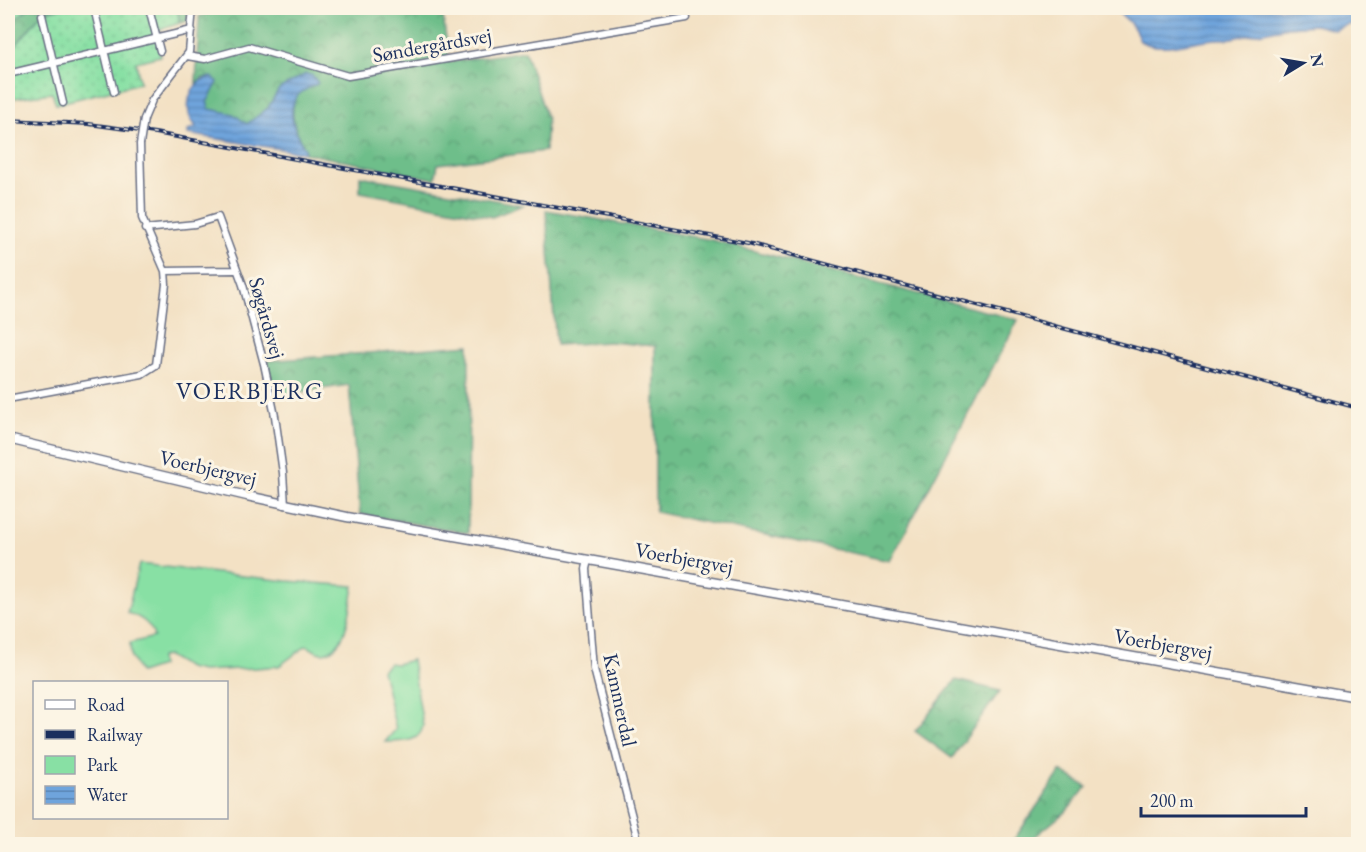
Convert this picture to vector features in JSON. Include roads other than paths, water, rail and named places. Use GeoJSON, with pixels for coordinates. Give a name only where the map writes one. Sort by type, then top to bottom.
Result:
{"type":"FeatureCollection","features":[{"type":"Feature","properties":{"kind":"street"},"geometry":{"type":"LineString","coordinates":[[94,8],[114,92]]}},
{"type":"Feature","properties":{"kind":"street"},"geometry":{"type":"LineString","coordinates":[[149,8],[160,51]]}},
{"type":"Feature","properties":{"kind":"street"},"geometry":{"type":"LineString","coordinates":[[8,399],[142,374],[153,369],[159,345],[165,271],[142,218],[140,144],[144,119],[152,100],[187,56],[193,8]]}},
{"type":"Feature","properties":{"kind":"street"},"geometry":{"type":"LineString","coordinates":[[42,15],[63,103]]}},
{"type":"Feature","properties":{"kind":"street","name":"Søndergårdsvej"},"geometry":{"type":"LineString","coordinates":[[187,56],[205,59],[249,47],[348,76],[687,18]]}},
{"type":"Feature","properties":{"kind":"street"},"geometry":{"type":"LineString","coordinates":[[8,74],[192,30]]}},
{"type":"Feature","properties":{"kind":"street","name":"Søgårdsvej"},"geometry":{"type":"LineString","coordinates":[[145,229],[169,224],[195,224],[218,217],[235,270],[243,285],[275,416],[285,504]]}},
{"type":"Feature","properties":{"kind":"street"},"geometry":{"type":"LineString","coordinates":[[165,271],[235,270]]}},
{"type":"Feature","properties":{"kind":"street","name":"Voerbjergvej"},"geometry":{"type":"LineString","coordinates":[[8,439],[285,504],[1359,697]]}},
{"type":"Feature","properties":{"kind":"street","name":"Kammerdal"},"geometry":{"type":"LineString","coordinates":[[588,560],[586,569],[594,669],[639,844]]}},
{"type":"Feature","properties":{"kind":"water"},"geometry":{"type":"Polygon","coordinates":[[[1107,8],[1358,8],[1358,26],[1349,24],[1334,30],[1315,25],[1288,27],[1227,39],[1160,46],[1140,41],[1128,20],[1107,8]]]}},
{"type":"Feature","properties":{"kind":"water"},"geometry":{"type":"Polygon","coordinates":[[[306,74],[313,76],[318,83],[298,95],[292,108],[295,130],[305,149],[304,153],[188,134],[188,130],[196,127],[189,114],[190,95],[200,81],[212,77],[218,82],[207,102],[209,109],[233,114],[247,124],[268,108],[279,89],[306,74]]]}},
{"type":"Feature","properties":{"kind":"railway"},"geometry":{"type":"LineString","coordinates":[[8,120],[89,124],[155,133],[748,243],[1358,408]]}},
{"type":"Feature","properties":{"kind":"district","name":"VOERBJERG"},"geometry":{"type":"Point","coordinates":[250,391]}}]}
